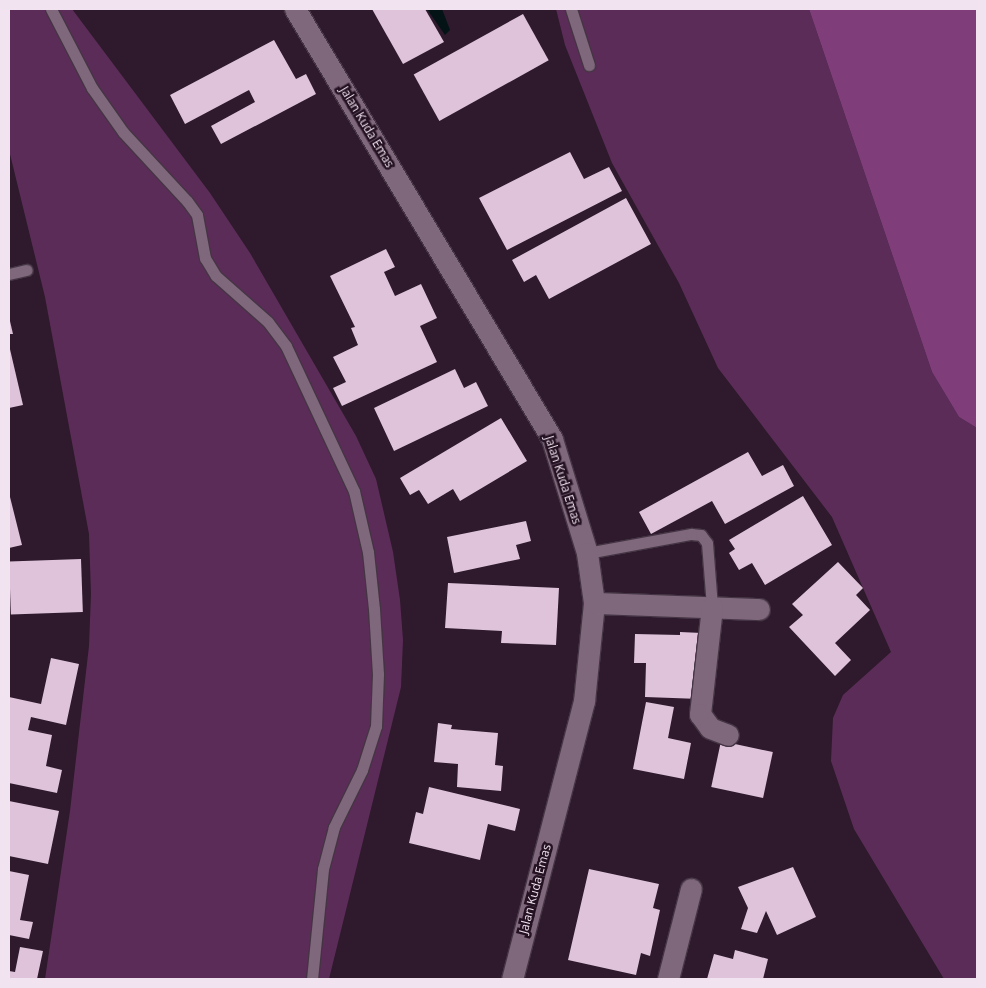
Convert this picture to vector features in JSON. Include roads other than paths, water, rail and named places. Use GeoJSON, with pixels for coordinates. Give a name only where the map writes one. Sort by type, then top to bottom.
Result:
{"type":"FeatureCollection","features":[{"type":"Feature","properties":{"kind":"street","name":"Jalan Kuda Emas"},"geometry":{"type":"LineString","coordinates":[[298,10],[552,439],[587,553],[594,602],[584,702],[512,979]]}},
{"type":"Feature","properties":{"kind":"street"},"geometry":{"type":"LineString","coordinates":[[594,602],[759,609]]}},
{"type":"Feature","properties":{"kind":"street"},"geometry":{"type":"LineString","coordinates":[[712,607],[700,714],[710,728],[728,735]]}},
{"type":"Feature","properties":{"kind":"street"},"geometry":{"type":"LineString","coordinates":[[668,979],[690,888]]}},
{"type":"Feature","properties":{"kind":"lane"},"geometry":{"type":"LineString","coordinates":[[51,9],[92,88],[123,132],[187,201],[197,215],[205,258],[216,276],[268,322],[286,346],[354,491],[370,571],[378,674],[376,726],[362,770],[334,827],[322,869],[312,979]]}},
{"type":"Feature","properties":{"kind":"lane"},"geometry":{"type":"LineString","coordinates":[[571,9],[588,64]]}},
{"type":"Feature","properties":{"kind":"lane"},"geometry":{"type":"LineString","coordinates":[[9,274],[27,270]]}},
{"type":"Feature","properties":{"kind":"lane"},"geometry":{"type":"LineString","coordinates":[[587,553],[691,534],[701,535],[707,543],[712,607]]}}]}
